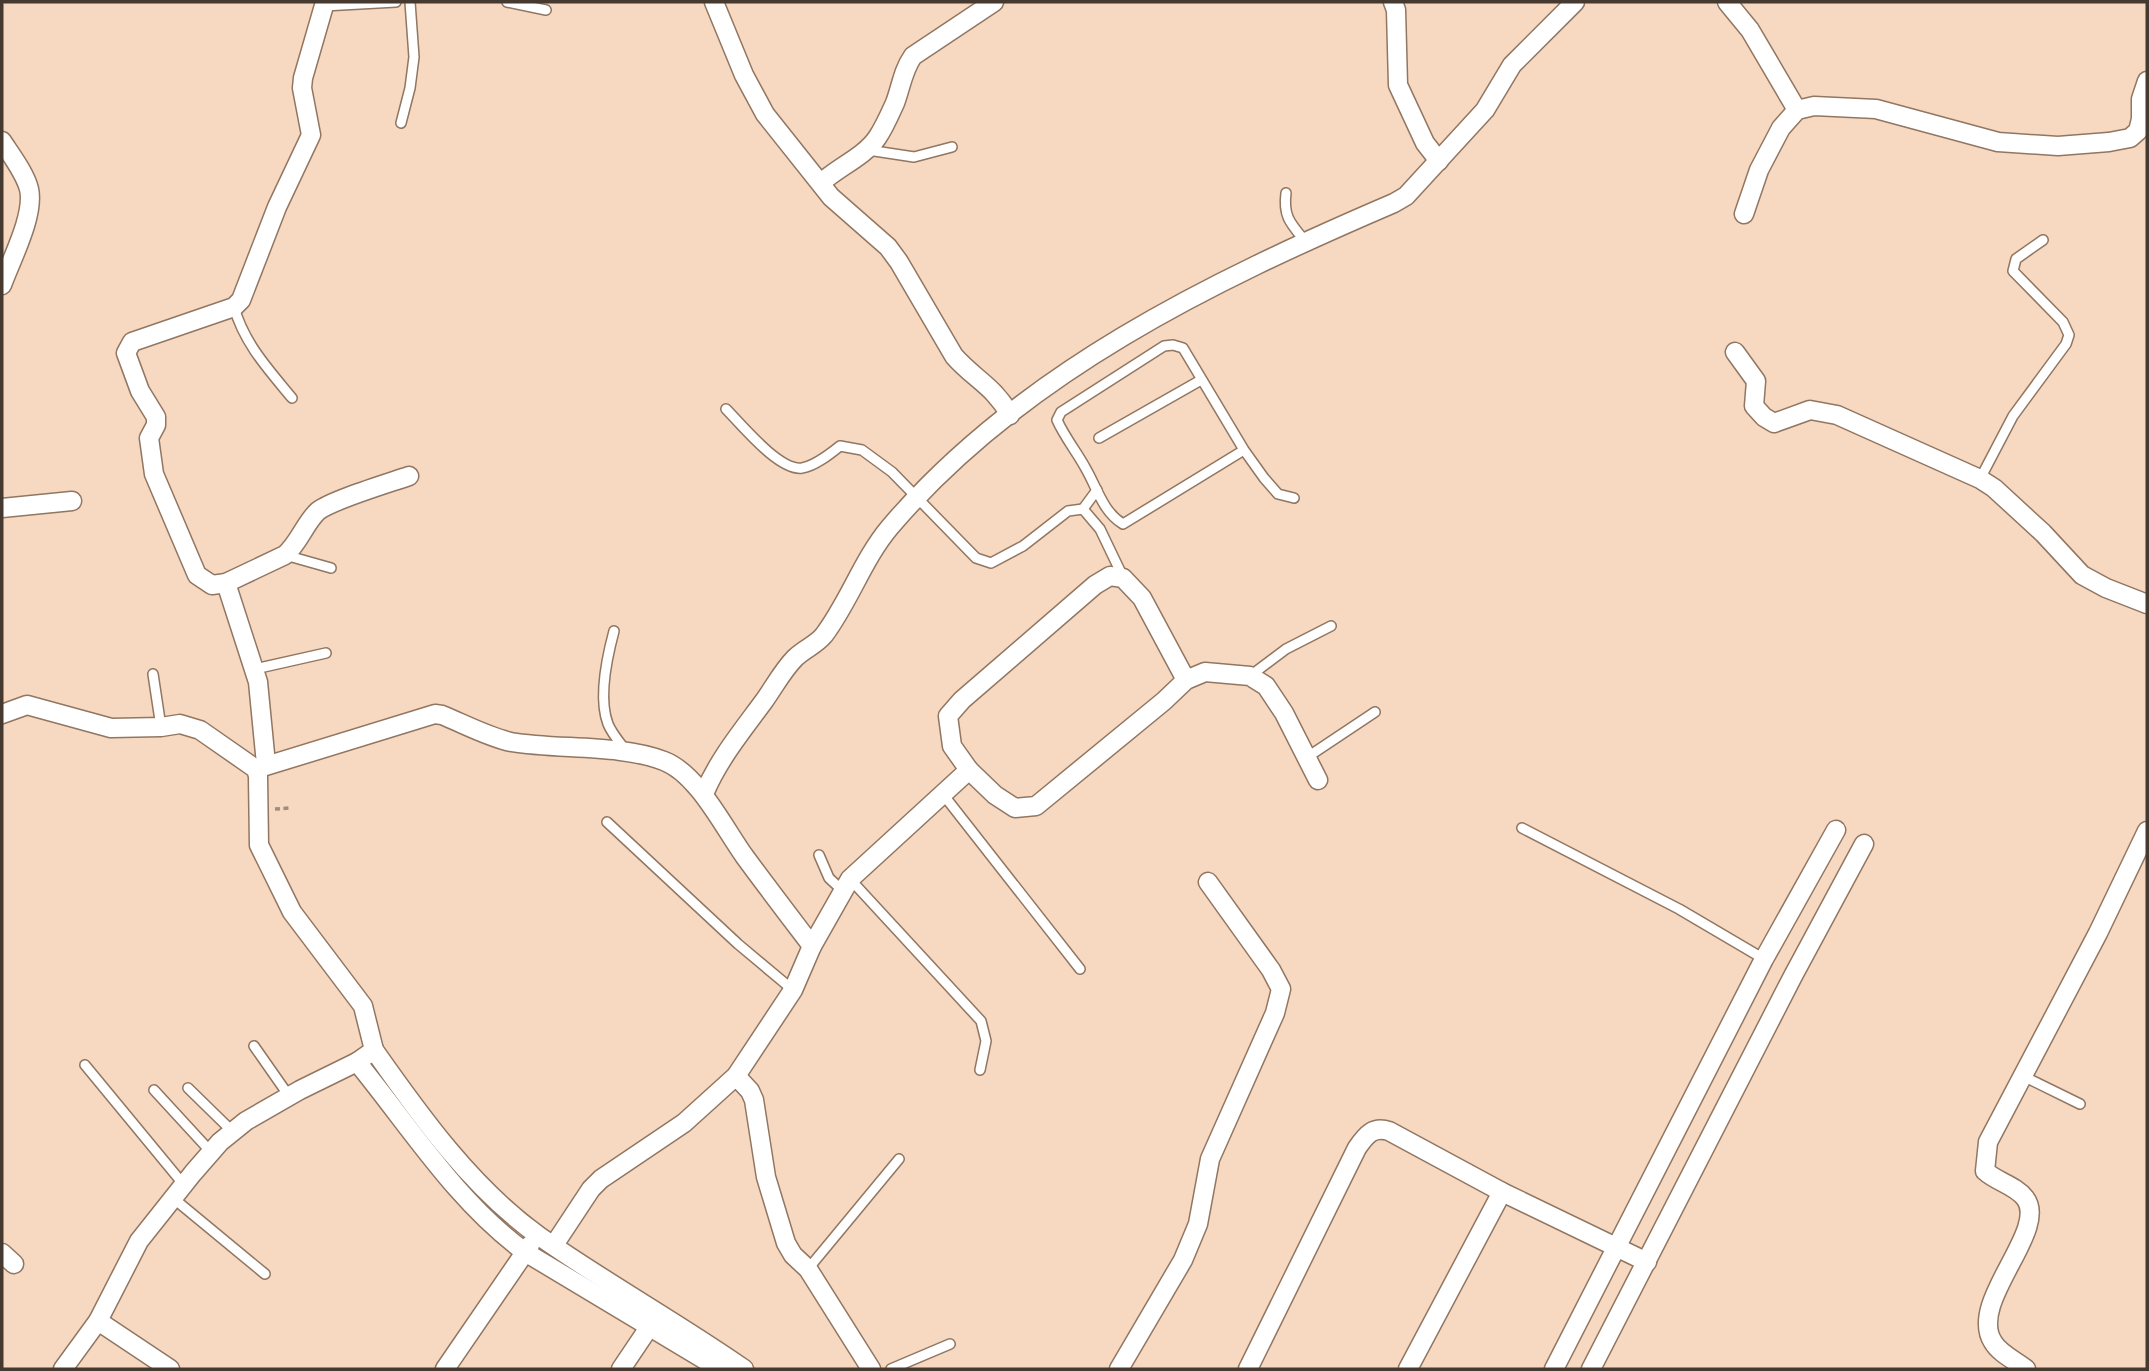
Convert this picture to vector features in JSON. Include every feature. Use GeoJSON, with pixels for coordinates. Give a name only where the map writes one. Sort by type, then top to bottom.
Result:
{"type":"FeatureCollection","features":[{"type":"Feature","properties":{"kind":"street"},"geometry":{"type":"LineString","coordinates":[[821,183],[835,170],[867,150],[877,138],[913,56],[994,2]]}},
{"type":"Feature","properties":{"kind":"street"},"geometry":{"type":"LineString","coordinates":[[1393,2],[1396,10],[1398,85],[1425,143],[1438,161]]}},
{"type":"Feature","properties":{"kind":"street"},"geometry":{"type":"LineString","coordinates":[[704,794],[713,772],[794,659],[824,634],[885,534],[918,497],[967,450],[1079,363],[1161,315],[1305,241],[1406,196],[1485,110],[1512,65],[1575,2]]}},
{"type":"Feature","properties":{"kind":"street"},"geometry":{"type":"LineString","coordinates":[[1729,2],[1750,30],[1797,110]]}},
{"type":"Feature","properties":{"kind":"street"},"geometry":{"type":"LineString","coordinates":[[718,3],[744,75],[765,114],[831,197],[888,247],[954,356],[997,393],[1010,415]]}},
{"type":"Feature","properties":{"kind":"street"},"geometry":{"type":"LineString","coordinates":[[324,4],[302,88],[311,135],[277,207],[241,300],[234,307],[132,342],[126,352],[140,391],[156,417],[156,425],[149,438],[154,474],[197,575],[212,585],[226,583],[285,555],[318,512],[409,476]]}},
{"type":"Feature","properties":{"kind":"street"},"geometry":{"type":"LineString","coordinates":[[1744,214],[1759,170],[1781,128],[1797,110],[1814,106],[1876,109],[1998,142],[2058,146],[2109,142],[2130,138],[2138,131],[2141,99],[2147,81]]}},
{"type":"Feature","properties":{"kind":"street"},"geometry":{"type":"LineString","coordinates":[[2,141],[29,187],[30,198],[29,212],[2,285]]}},
{"type":"Feature","properties":{"kind":"street"},"geometry":{"type":"LineString","coordinates":[[1735,352],[1756,381],[1754,406],[1774,423],[1810,410],[1837,415],[1980,479],[1994,488],[2043,533],[2082,575],[2147,604]]}},
{"type":"Feature","properties":{"kind":"street"},"geometry":{"type":"LineString","coordinates":[[2,508],[72,501]]}},
{"type":"Feature","properties":{"kind":"street"},"geometry":{"type":"LineString","coordinates":[[1186,680],[1142,598],[1123,578],[1110,576],[1095,585],[962,701],[948,716],[951,746],[969,770],[995,794],[1015,808],[1036,806],[1186,680],[1205,672],[1250,676],[1266,686],[1284,713],[1318,780]]}},
{"type":"Feature","properties":{"kind":"street"},"geometry":{"type":"LineString","coordinates":[[226,583],[258,682],[261,766],[258,776],[259,845],[292,912],[363,1006],[374,1050],[438,1137],[490,1193],[538,1235],[720,1369]]}},
{"type":"Feature","properties":{"kind":"street"},"geometry":{"type":"LineString","coordinates":[[2,714],[27,705],[111,728],[180,724],[200,730],[261,766],[435,714],[510,741],[628,753],[664,761],[681,771],[704,794],[709,806],[745,858],[812,946]]}},
{"type":"Feature","properties":{"kind":"street"},"geometry":{"type":"LineString","coordinates":[[554,1245],[591,1189],[601,1179],[684,1123],[736,1076],[793,990],[812,946],[846,885],[969,770]]}},
{"type":"Feature","properties":{"kind":"street"},"geometry":{"type":"LineString","coordinates":[[1554,1369],[1764,959],[1836,830]]}},
{"type":"Feature","properties":{"kind":"street"},"geometry":{"type":"LineString","coordinates":[[2026,1369],[1993,1344],[1986,1326],[1991,1304],[2023,1237],[2030,1213],[2026,1198],[2009,1185],[1994,1180],[1985,1171],[1988,1142],[2098,933],[2147,831]]}},
{"type":"Feature","properties":{"kind":"street"},"geometry":{"type":"LineString","coordinates":[[1591,1369],[1864,844]]}},
{"type":"Feature","properties":{"kind":"street"},"geometry":{"type":"LineString","coordinates":[[1119,1369],[1183,1260],[1198,1224],[1210,1159],[1275,1013],[1281,989],[1208,882]]}},
{"type":"Feature","properties":{"kind":"street"},"geometry":{"type":"LineString","coordinates":[[1764,959],[1793,976]]}},
{"type":"Feature","properties":{"kind":"street"},"geometry":{"type":"LineString","coordinates":[[63,1369],[98,1321],[139,1241],[211,1152],[246,1121],[357,1062],[374,1050]]}},
{"type":"Feature","properties":{"kind":"street"},"geometry":{"type":"LineString","coordinates":[[357,1062],[424,1149],[492,1225],[524,1252],[744,1369]]}},
{"type":"Feature","properties":{"kind":"street"},"geometry":{"type":"LineString","coordinates":[[736,1076],[750,1091],[754,1100],[766,1177],[786,1243],[793,1255],[808,1269],[871,1369]]}},
{"type":"Feature","properties":{"kind":"street"},"geometry":{"type":"LineString","coordinates":[[1248,1369],[1357,1148],[1373,1130],[1389,1131],[1502,1192],[1647,1262]]}},
{"type":"Feature","properties":{"kind":"street"},"geometry":{"type":"LineString","coordinates":[[424,1149],[438,1137]]}},
{"type":"Feature","properties":{"kind":"street"},"geometry":{"type":"LineString","coordinates":[[1408,1369],[1502,1192]]}},
{"type":"Feature","properties":{"kind":"street"},"geometry":{"type":"LineString","coordinates":[[445,1369],[538,1235]]}},
{"type":"Feature","properties":{"kind":"street"},"geometry":{"type":"LineString","coordinates":[[621,1369],[654,1320]]}},
{"type":"Feature","properties":{"kind":"street"},"geometry":{"type":"LineString","coordinates":[[98,1321],[170,1369]]}},
{"type":"Feature","properties":{"kind":"lane"},"geometry":{"type":"LineString","coordinates":[[324,4],[396,2]]}},
{"type":"Feature","properties":{"kind":"lane"},"geometry":{"type":"LineString","coordinates":[[401,123],[414,57],[410,2]]}},
{"type":"Feature","properties":{"kind":"lane"},"geometry":{"type":"LineString","coordinates":[[507,2],[546,10]]}},
{"type":"Feature","properties":{"kind":"lane"},"geometry":{"type":"LineString","coordinates":[[867,150],[914,157],[952,147]]}},
{"type":"Feature","properties":{"kind":"lane"},"geometry":{"type":"LineString","coordinates":[[1286,193],[1284,210],[1292,226],[1305,241]]}},
{"type":"Feature","properties":{"kind":"lane"},"geometry":{"type":"LineString","coordinates":[[1980,479],[2013,416],[2066,344],[2069,335],[2063,323],[2013,271],[2016,259],[2043,240]]}},
{"type":"Feature","properties":{"kind":"lane"},"geometry":{"type":"LineString","coordinates":[[234,307],[240,328],[261,362],[292,398]]}},
{"type":"Feature","properties":{"kind":"lane"},"geometry":{"type":"LineString","coordinates":[[1244,450],[1123,524],[1114,518],[1057,421],[1061,412],[1164,346],[1183,348],[1244,450],[1278,494],[1294,498]]}},
{"type":"Feature","properties":{"kind":"lane"},"geometry":{"type":"LineString","coordinates":[[1099,438],[1201,380]]}},
{"type":"Feature","properties":{"kind":"lane"},"geometry":{"type":"LineString","coordinates":[[726,409],[786,465],[803,468],[824,458],[840,446],[862,450],[892,472],[976,558],[991,563],[1023,546],[1068,511],[1083,509],[1097,490]]}},
{"type":"Feature","properties":{"kind":"lane"},"geometry":{"type":"LineString","coordinates":[[1083,509],[1100,529],[1123,578]]}},
{"type":"Feature","properties":{"kind":"lane"},"geometry":{"type":"LineString","coordinates":[[285,555],[331,568]]}},
{"type":"Feature","properties":{"kind":"lane"},"geometry":{"type":"LineString","coordinates":[[1250,676],[1286,649],[1331,626]]}},
{"type":"Feature","properties":{"kind":"lane"},"geometry":{"type":"LineString","coordinates":[[614,631],[606,661],[604,689],[608,724],[628,753]]}},
{"type":"Feature","properties":{"kind":"lane"},"geometry":{"type":"LineString","coordinates":[[255,669],[326,653]]}},
{"type":"Feature","properties":{"kind":"lane"},"geometry":{"type":"LineString","coordinates":[[153,674],[161,727]]}},
{"type":"Feature","properties":{"kind":"lane"},"geometry":{"type":"LineString","coordinates":[[1306,758],[1375,712]]}},
{"type":"Feature","properties":{"kind":"lane"},"geometry":{"type":"LineString","coordinates":[[942,793],[1080,969]]}},
{"type":"Feature","properties":{"kind":"lane"},"geometry":{"type":"LineString","coordinates":[[607,822],[738,944],[793,990]]}},
{"type":"Feature","properties":{"kind":"lane"},"geometry":{"type":"LineString","coordinates":[[1522,828],[1679,909],[1764,959]]}},
{"type":"Feature","properties":{"kind":"lane"},"geometry":{"type":"LineString","coordinates":[[819,855],[829,878],[846,885],[981,1021],[986,1041],[980,1070]]}},
{"type":"Feature","properties":{"kind":"lane"},"geometry":{"type":"LineString","coordinates":[[254,1046],[289,1096]]}},
{"type":"Feature","properties":{"kind":"lane"},"geometry":{"type":"LineString","coordinates":[[85,1065],[178,1191],[265,1274]]}},
{"type":"Feature","properties":{"kind":"lane"},"geometry":{"type":"LineString","coordinates":[[2023,1076],[2080,1104]]}},
{"type":"Feature","properties":{"kind":"lane"},"geometry":{"type":"LineString","coordinates":[[188,1088],[233,1132]]}},
{"type":"Feature","properties":{"kind":"lane"},"geometry":{"type":"LineString","coordinates":[[154,1090],[211,1152]]}},
{"type":"Feature","properties":{"kind":"lane"},"geometry":{"type":"LineString","coordinates":[[808,1269],[899,1159]]}},
{"type":"Feature","properties":{"kind":"lane"},"geometry":{"type":"LineString","coordinates":[[891,1369],[950,1344]]}}]}
